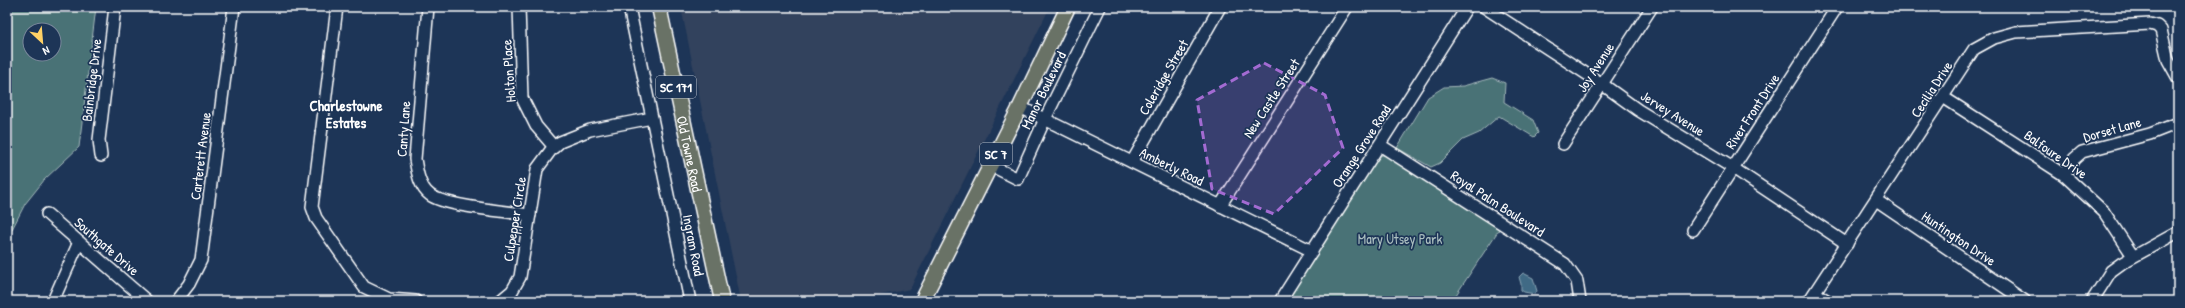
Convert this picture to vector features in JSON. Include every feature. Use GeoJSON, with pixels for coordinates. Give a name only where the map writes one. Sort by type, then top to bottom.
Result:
{"type":"FeatureCollection","features":[{"type":"Feature","properties":{"kind":"main road","name":"Old Towne Road"},"geometry":{"type":"LineString","coordinates":[[659,7],[722,301]]}},
{"type":"Feature","properties":{"kind":"main road","name":"SC 7"},"geometry":{"type":"LineString","coordinates":[[922,301],[1020,107],[1068,7]]}},
{"type":"Feature","properties":{"kind":"street","name":"Bainbridge Drive"},"geometry":{"type":"LineString","coordinates":[[101,156],[99,140],[115,7]]}},
{"type":"Feature","properties":{"kind":"street","name":"Carterett Avenue"},"geometry":{"type":"LineString","coordinates":[[176,301],[189,284],[201,260],[234,7]]}},
{"type":"Feature","properties":{"kind":"street"},"geometry":{"type":"LineString","coordinates":[[337,7],[312,207],[316,218],[364,287],[389,299],[416,301]]}},
{"type":"Feature","properties":{"kind":"street","name":"Canty Lane"},"geometry":{"type":"LineString","coordinates":[[428,7],[415,159],[422,186],[430,196],[446,202],[530,215]]}},
{"type":"Feature","properties":{"kind":"street","name":"Holton Place"},"geometry":{"type":"LineString","coordinates":[[519,7],[522,98],[536,126],[554,147]]}},
{"type":"Feature","properties":{"kind":"street","name":"Ingram Road"},"geometry":{"type":"LineString","coordinates":[[629,7],[690,301]]}},
{"type":"Feature","properties":{"kind":"street","name":"Manor Boulevard"},"geometry":{"type":"LineString","coordinates":[[990,166],[1018,179],[1044,119],[1100,7]]}},
{"type":"Feature","properties":{"kind":"street","name":"Coleridge Street"},"geometry":{"type":"LineString","coordinates":[[1132,162],[1220,7]]}},
{"type":"Feature","properties":{"kind":"street","name":"New Castle Street"},"geometry":{"type":"LineString","coordinates":[[1220,206],[1347,7]]}},
{"type":"Feature","properties":{"kind":"street","name":"Orange Grove Road"},"geometry":{"type":"LineString","coordinates":[[1280,301],[1467,7]]}},
{"type":"Feature","properties":{"kind":"street","name":"Jervey Avenue"},"geometry":{"type":"LineString","coordinates":[[1484,7],[1602,84],[1638,110],[1733,168],[1847,244]]}},
{"type":"Feature","properties":{"kind":"street","name":"Joy Avenue"},"geometry":{"type":"LineString","coordinates":[[1563,144],[1652,7]]}},
{"type":"Feature","properties":{"kind":"street","name":"River Front Drive"},"geometry":{"type":"LineString","coordinates":[[1692,230],[1836,7]]}},
{"type":"Feature","properties":{"kind":"street","name":"Cecilia Drive"},"geometry":{"type":"LineString","coordinates":[[1812,297],[1974,50],[1994,38],[2016,32],[2150,24],[2157,26],[2161,30],[2168,60],[2178,78]]}},
{"type":"Feature","properties":{"kind":"street","name":"Balfoure Drive"},"geometry":{"type":"LineString","coordinates":[[1943,97],[2064,175],[2104,212],[2133,256]]}},
{"type":"Feature","properties":{"kind":"street","name":"Amberly Road"},"geometry":{"type":"LineString","coordinates":[[1020,107],[1312,251]]}},
{"type":"Feature","properties":{"kind":"street","name":"Culpepper Circle"},"geometry":{"type":"LineString","coordinates":[[500,301],[512,291],[520,277],[537,170],[554,147],[572,136],[590,130],[652,118]]}},
{"type":"Feature","properties":{"kind":"street","name":"Dorset Lane"},"geometry":{"type":"LineString","coordinates":[[2064,175],[2074,159],[2082,152],[2150,134],[2178,123]]}},
{"type":"Feature","properties":{"kind":"street","name":"Royal Palm Boulevard"},"geometry":{"type":"LineString","coordinates":[[1380,145],[1565,264],[1577,281],[1580,301]]}},
{"type":"Feature","properties":{"kind":"street","name":"Huntington Drive"},"geometry":{"type":"LineString","coordinates":[[1876,200],[2025,301]]}},
{"type":"Feature","properties":{"kind":"street","name":"Southgate Drive"},"geometry":{"type":"LineString","coordinates":[[47,214],[147,301]]}},
{"type":"Feature","properties":{"kind":"street"},"geometry":{"type":"LineString","coordinates":[[2092,301],[2111,272],[2133,256],[2178,232]]}},
{"type":"Feature","properties":{"kind":"street"},"geometry":{"type":"LineString","coordinates":[[54,301],[79,242]]}},
{"type":"Feature","properties":{"kind":"street"},"geometry":{"type":"LineString","coordinates":[[1812,297],[1828,301]]}},
{"type":"Feature","properties":{"kind":"highlighted area"},"geometry":{"type":"Polygon","coordinates":[[[1264,63],[1325,95],[1343,148],[1274,214],[1212,189],[1197,100],[1264,63]]]}},
{"type":"Feature","properties":{"kind":"shaded area"},"geometry":{"type":"Polygon","coordinates":[[[681,7],[1050,7],[910,289],[852,301],[741,301],[681,7]]]}},
{"type":"Feature","properties":{"kind":"shaded area"},"geometry":{"type":"Polygon","coordinates":[[[1523,273],[1533,278],[1537,291],[1535,294],[1521,290],[1519,277],[1523,273]]]}},
{"type":"Feature","properties":{"kind":"green space"},"geometry":{"type":"Polygon","coordinates":[[[7,7],[96,7],[79,147],[45,179],[25,204],[7,239],[7,7]]]}},
{"type":"Feature","properties":{"kind":"green space"},"geometry":{"type":"Polygon","coordinates":[[[1492,78],[1505,83],[1504,102],[1533,120],[1538,133],[1534,137],[1499,116],[1479,133],[1463,140],[1440,163],[1431,167],[1397,148],[1428,97],[1444,87],[1463,86],[1492,78]]]}},
{"type":"Feature","properties":{"kind":"green space","name":"Mary Utsey Park"},"geometry":{"type":"Polygon","coordinates":[[[1382,155],[1387,155],[1500,228],[1452,301],[1285,301],[1378,158],[1382,155]]]}},
{"type":"Feature","properties":{"kind":"district","name":"Charlestowne Estates"},"geometry":{"type":"Point","coordinates":[346,114]}}]}
